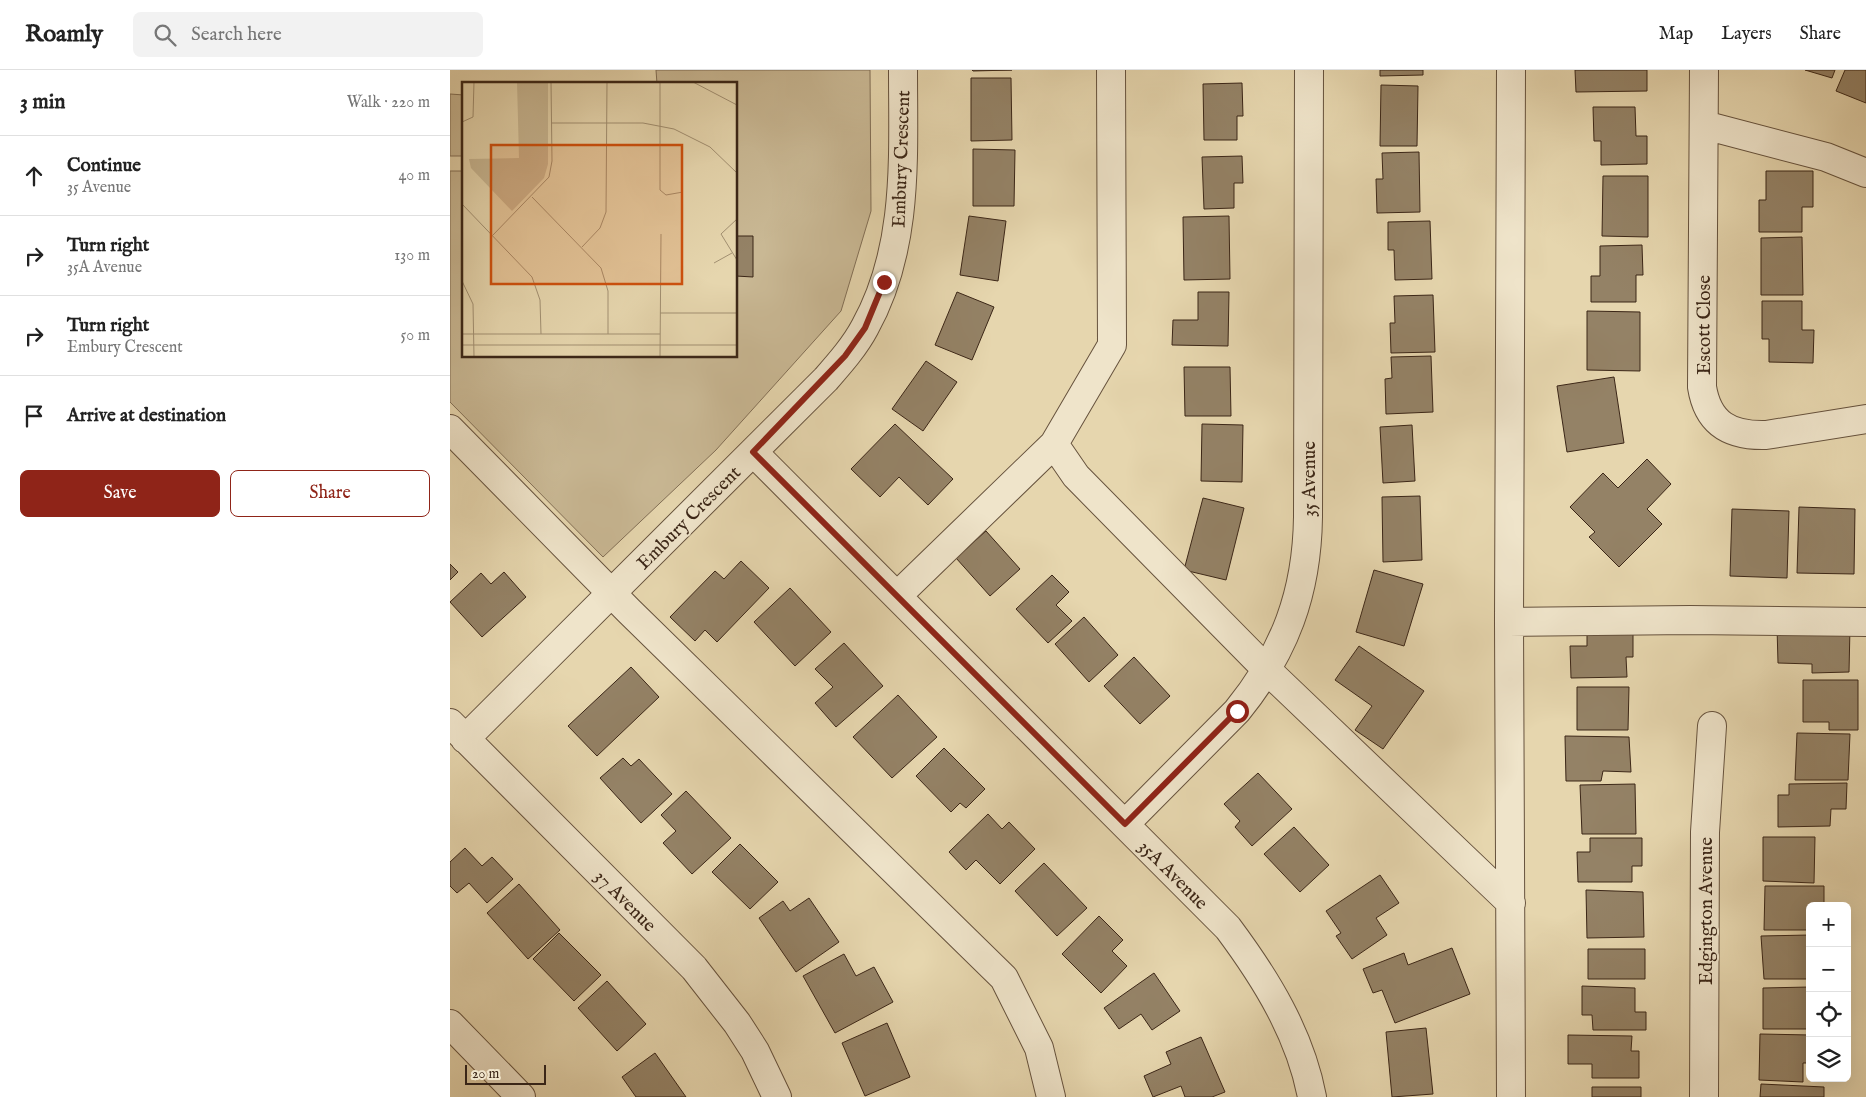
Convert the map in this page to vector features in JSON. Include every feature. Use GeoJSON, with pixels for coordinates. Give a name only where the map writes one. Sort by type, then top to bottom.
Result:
{"type":"FeatureCollection","features":[{"type":"Feature","properties":{"kind":"street","name":"Embury Crescent"},"geometry":{"type":"LineString","coordinates":[[458,731],[612,594],[845,356],[865,328],[876,304],[892,258],[901,216],[903,70]]}},
{"type":"Feature","properties":{"kind":"street"},"geometry":{"type":"LineString","coordinates":[[897,596],[1054,444],[1112,345],[1111,70]]}},
{"type":"Feature","properties":{"kind":"street","name":"35 Avenue"},"geometry":{"type":"LineString","coordinates":[[1125,824],[1237,711],[1267,670],[1279,649],[1300,592],[1308,539],[1309,70]]}},
{"type":"Feature","properties":{"kind":"street"},"geometry":{"type":"LineString","coordinates":[[1511,70],[1509,622],[1511,1097]]}},
{"type":"Feature","properties":{"kind":"street","name":"Escott Close"},"geometry":{"type":"LineString","coordinates":[[1704,70],[1702,386],[1708,409],[1722,426],[1734,432],[1750,436],[1866,419]]}},
{"type":"Feature","properties":{"kind":"street"},"geometry":{"type":"LineString","coordinates":[[1704,125],[1826,157],[1866,173]]}},
{"type":"Feature","properties":{"kind":"street"},"geometry":{"type":"LineString","coordinates":[[450,430],[612,594],[1004,978],[1039,1048],[1051,1097]]}},
{"type":"Feature","properties":{"kind":"street"},"geometry":{"type":"LineString","coordinates":[[1054,444],[1076,476],[1267,670],[1511,903]]}},
{"type":"Feature","properties":{"kind":"street","name":"35A Avenue"},"geometry":{"type":"LineString","coordinates":[[753,452],[1228,928],[1250,958],[1275,999],[1304,1062],[1312,1097]]}},
{"type":"Feature","properties":{"kind":"street"},"geometry":{"type":"LineString","coordinates":[[1509,622],[1690,620],[1866,622]]}},
{"type":"Feature","properties":{"kind":"street","name":"Edgington Avenue"},"geometry":{"type":"LineString","coordinates":[[1704,1097],[1705,841],[1712,726]]}},
{"type":"Feature","properties":{"kind":"street","name":"37 Avenue"},"geometry":{"type":"LineString","coordinates":[[458,731],[694,968],[737,1022],[755,1051],[777,1097]]}},
{"type":"Feature","properties":{"kind":"street"},"geometry":{"type":"LineString","coordinates":[[450,1024],[521,1097]]}},
{"type":"Feature","properties":{"kind":"shaded area"},"geometry":{"type":"Polygon","coordinates":[[[656,70],[870,70],[871,211],[841,311],[716,450],[603,557],[450,402],[450,171],[462,171],[462,358],[738,358],[738,82],[657,82],[656,70]]]}},
{"type":"Feature","properties":{"kind":"shaded area"},"geometry":{"type":"Polygon","coordinates":[[[450,94],[462,95],[462,156],[450,156],[450,94]]]}},
{"type":"Feature","properties":{"kind":"building"},"geometry":{"type":"Polygon","coordinates":[[[972,70],[1012,70],[973,71],[972,70]]]}},
{"type":"Feature","properties":{"kind":"building"},"geometry":{"type":"Polygon","coordinates":[[[1380,70],[1423,70],[1423,75],[1380,76],[1380,70]]]}},
{"type":"Feature","properties":{"kind":"building"},"geometry":{"type":"Polygon","coordinates":[[[1575,70],[1647,70],[1647,91],[1576,92],[1575,70]]]}},
{"type":"Feature","properties":{"kind":"building"},"geometry":{"type":"Polygon","coordinates":[[[1805,70],[1835,70],[1832,78],[1805,70]]]}},
{"type":"Feature","properties":{"kind":"building"},"geometry":{"type":"Polygon","coordinates":[[[1845,70],[1866,70],[1866,103],[1836,91],[1845,70]]]}},
{"type":"Feature","properties":{"kind":"building"},"geometry":{"type":"Polygon","coordinates":[[[971,78],[1011,78],[1012,140],[971,141],[971,78]]]}},
{"type":"Feature","properties":{"kind":"building"},"geometry":{"type":"Polygon","coordinates":[[[1242,83],[1243,116],[1237,116],[1237,140],[1204,140],[1203,84],[1242,83]]]}},
{"type":"Feature","properties":{"kind":"building"},"geometry":{"type":"Polygon","coordinates":[[[1381,85],[1418,86],[1417,146],[1380,146],[1381,85]]]}},
{"type":"Feature","properties":{"kind":"building"},"geometry":{"type":"Polygon","coordinates":[[[1593,107],[1635,107],[1636,136],[1647,136],[1647,164],[1601,165],[1601,141],[1594,141],[1593,107]]]}},
{"type":"Feature","properties":{"kind":"building"},"geometry":{"type":"Polygon","coordinates":[[[973,149],[1015,150],[1014,206],[973,206],[973,149]]]}},
{"type":"Feature","properties":{"kind":"building"},"geometry":{"type":"Polygon","coordinates":[[[1419,152],[1420,212],[1377,213],[1376,179],[1383,179],[1382,153],[1419,152]]]}},
{"type":"Feature","properties":{"kind":"building"},"geometry":{"type":"Polygon","coordinates":[[[1242,156],[1243,183],[1234,183],[1234,208],[1204,209],[1202,157],[1242,156]]]}},
{"type":"Feature","properties":{"kind":"building"},"geometry":{"type":"Polygon","coordinates":[[[1766,171],[1813,171],[1813,207],[1802,207],[1802,232],[1759,232],[1759,200],[1766,200],[1766,171]]]}},
{"type":"Feature","properties":{"kind":"building"},"geometry":{"type":"Polygon","coordinates":[[[1603,176],[1648,176],[1648,237],[1602,236],[1603,176]]]}},
{"type":"Feature","properties":{"kind":"building"},"geometry":{"type":"Polygon","coordinates":[[[969,216],[1006,221],[998,281],[960,275],[969,216]]]}},
{"type":"Feature","properties":{"kind":"building"},"geometry":{"type":"Polygon","coordinates":[[[1229,216],[1230,279],[1184,280],[1183,217],[1229,216]]]}},
{"type":"Feature","properties":{"kind":"building"},"geometry":{"type":"Polygon","coordinates":[[[1430,221],[1432,279],[1395,280],[1394,250],[1388,250],[1388,222],[1430,221]]]}},
{"type":"Feature","properties":{"kind":"building"},"geometry":{"type":"Polygon","coordinates":[[[738,236],[753,236],[753,277],[738,276],[738,236]]]}},
{"type":"Feature","properties":{"kind":"building"},"geometry":{"type":"Polygon","coordinates":[[[1802,237],[1803,295],[1761,295],[1761,238],[1802,237]]]}},
{"type":"Feature","properties":{"kind":"building"},"geometry":{"type":"Polygon","coordinates":[[[1642,245],[1643,275],[1636,275],[1636,302],[1591,302],[1591,276],[1600,276],[1600,246],[1642,245]]]}},
{"type":"Feature","properties":{"kind":"building"},"geometry":{"type":"Polygon","coordinates":[[[957,292],[994,307],[972,360],[935,345],[957,292]]]}},
{"type":"Feature","properties":{"kind":"building"},"geometry":{"type":"Polygon","coordinates":[[[1198,292],[1229,292],[1228,346],[1172,345],[1173,320],[1198,320],[1198,292]]]}},
{"type":"Feature","properties":{"kind":"building"},"geometry":{"type":"Polygon","coordinates":[[[1433,295],[1435,352],[1391,353],[1390,323],[1395,323],[1394,296],[1433,295]]]}},
{"type":"Feature","properties":{"kind":"building"},"geometry":{"type":"Polygon","coordinates":[[[1762,301],[1802,301],[1802,330],[1814,330],[1813,363],[1769,362],[1769,339],[1762,339],[1762,301]]]}},
{"type":"Feature","properties":{"kind":"building"},"geometry":{"type":"Polygon","coordinates":[[[1587,311],[1640,312],[1640,371],[1587,370],[1587,311]]]}},
{"type":"Feature","properties":{"kind":"building"},"geometry":{"type":"Polygon","coordinates":[[[1431,356],[1433,412],[1386,414],[1385,379],[1392,378],[1391,357],[1431,356]]]}},
{"type":"Feature","properties":{"kind":"building"},"geometry":{"type":"Polygon","coordinates":[[[926,361],[957,382],[923,431],[892,409],[926,361]]]}},
{"type":"Feature","properties":{"kind":"building"},"geometry":{"type":"Polygon","coordinates":[[[1184,367],[1230,367],[1231,416],[1185,416],[1184,367]]]}},
{"type":"Feature","properties":{"kind":"building"},"geometry":{"type":"Polygon","coordinates":[[[1614,377],[1624,443],[1567,452],[1557,386],[1614,377]]]}},
{"type":"Feature","properties":{"kind":"building"},"geometry":{"type":"Polygon","coordinates":[[[895,424],[953,479],[928,505],[899,477],[880,497],[851,469],[895,424]]]}},
{"type":"Feature","properties":{"kind":"building"},"geometry":{"type":"Polygon","coordinates":[[[1202,424],[1243,425],[1242,482],[1201,481],[1202,424]]]}},
{"type":"Feature","properties":{"kind":"building"},"geometry":{"type":"Polygon","coordinates":[[[1412,425],[1415,481],[1383,483],[1380,427],[1412,425]]]}},
{"type":"Feature","properties":{"kind":"building"},"geometry":{"type":"Polygon","coordinates":[[[1647,459],[1671,484],[1647,509],[1662,524],[1619,567],[1589,537],[1595,532],[1570,507],[1603,473],[1618,488],[1647,459]]]}},
{"type":"Feature","properties":{"kind":"building"},"geometry":{"type":"Polygon","coordinates":[[[1420,496],[1422,560],[1383,562],[1382,497],[1420,496]]]}},
{"type":"Feature","properties":{"kind":"building"},"geometry":{"type":"Polygon","coordinates":[[[1203,498],[1244,508],[1226,580],[1184,570],[1203,498]]]}},
{"type":"Feature","properties":{"kind":"building"},"geometry":{"type":"Polygon","coordinates":[[[1799,507],[1855,509],[1854,574],[1797,573],[1799,507]]]}},
{"type":"Feature","properties":{"kind":"building"},"geometry":{"type":"Polygon","coordinates":[[[1732,509],[1789,511],[1787,578],[1730,576],[1732,509]]]}},
{"type":"Feature","properties":{"kind":"building"},"geometry":{"type":"Polygon","coordinates":[[[986,531],[1020,569],[990,596],[956,558],[986,531]]]}},
{"type":"Feature","properties":{"kind":"building"},"geometry":{"type":"Polygon","coordinates":[[[741,561],[769,588],[717,642],[705,630],[695,641],[670,617],[715,571],[724,579],[741,561]]]}},
{"type":"Feature","properties":{"kind":"building"},"geometry":{"type":"Polygon","coordinates":[[[450,564],[458,572],[450,580],[450,564]]]}},
{"type":"Feature","properties":{"kind":"building"},"geometry":{"type":"Polygon","coordinates":[[[1374,570],[1423,584],[1404,646],[1356,632],[1374,570]]]}},
{"type":"Feature","properties":{"kind":"building"},"geometry":{"type":"Polygon","coordinates":[[[504,572],[526,597],[482,637],[450,602],[481,573],[491,584],[504,572]]]}},
{"type":"Feature","properties":{"kind":"building"},"geometry":{"type":"Polygon","coordinates":[[[1052,575],[1069,592],[1056,605],[1072,621],[1048,643],[1016,609],[1052,575]]]}},
{"type":"Feature","properties":{"kind":"building"},"geometry":{"type":"Polygon","coordinates":[[[790,588],[831,632],[795,666],[754,622],[790,588]]]}},
{"type":"Feature","properties":{"kind":"building"},"geometry":{"type":"Polygon","coordinates":[[[1084,617],[1118,655],[1089,682],[1055,644],[1084,617]]]}},
{"type":"Feature","properties":{"kind":"building"},"geometry":{"type":"Polygon","coordinates":[[[1587,627],[1633,627],[1633,657],[1626,657],[1627,677],[1571,678],[1570,646],[1587,646],[1587,627]]]}},
{"type":"Feature","properties":{"kind":"building"},"geometry":{"type":"Polygon","coordinates":[[[1777,627],[1850,627],[1849,672],[1812,673],[1812,664],[1778,663],[1777,627]]]}},
{"type":"Feature","properties":{"kind":"building"},"geometry":{"type":"Polygon","coordinates":[[[844,643],[883,686],[836,727],[815,703],[833,687],[815,669],[844,643]]]}},
{"type":"Feature","properties":{"kind":"building"},"geometry":{"type":"Polygon","coordinates":[[[1359,646],[1424,691],[1383,749],[1355,730],[1372,706],[1335,680],[1359,646]]]}},
{"type":"Feature","properties":{"kind":"building"},"geometry":{"type":"Polygon","coordinates":[[[1134,657],[1170,696],[1140,724],[1104,686],[1134,657]]]}},
{"type":"Feature","properties":{"kind":"building"},"geometry":{"type":"Polygon","coordinates":[[[631,667],[659,697],[597,756],[568,726],[631,667]]]}},
{"type":"Feature","properties":{"kind":"building"},"geometry":{"type":"Polygon","coordinates":[[[1803,680],[1858,680],[1858,730],[1829,730],[1829,722],[1803,722],[1803,680]]]}},
{"type":"Feature","properties":{"kind":"building"},"geometry":{"type":"Polygon","coordinates":[[[1577,687],[1629,687],[1628,730],[1577,730],[1577,687]]]}},
{"type":"Feature","properties":{"kind":"building"},"geometry":{"type":"Polygon","coordinates":[[[898,695],[937,737],[892,778],[853,737],[898,695]]]}},
{"type":"Feature","properties":{"kind":"building"},"geometry":{"type":"Polygon","coordinates":[[[1797,733],[1850,734],[1848,780],[1795,780],[1797,733]]]}},
{"type":"Feature","properties":{"kind":"building"},"geometry":{"type":"Polygon","coordinates":[[[1565,736],[1629,737],[1631,772],[1603,771],[1601,781],[1566,781],[1565,736]]]}},
{"type":"Feature","properties":{"kind":"building"},"geometry":{"type":"Polygon","coordinates":[[[944,748],[985,789],[966,808],[960,803],[951,812],[916,776],[944,748]]]}},
{"type":"Feature","properties":{"kind":"building"},"geometry":{"type":"Polygon","coordinates":[[[623,758],[631,766],[639,759],[672,794],[641,823],[600,778],[623,758]]]}},
{"type":"Feature","properties":{"kind":"building"},"geometry":{"type":"Polygon","coordinates":[[[1258,773],[1292,809],[1252,846],[1235,827],[1240,821],[1224,804],[1258,773]]]}},
{"type":"Feature","properties":{"kind":"building"},"geometry":{"type":"Polygon","coordinates":[[[1847,783],[1846,809],[1831,809],[1830,826],[1778,827],[1778,795],[1789,795],[1789,784],[1847,783]]]}},
{"type":"Feature","properties":{"kind":"building"},"geometry":{"type":"Polygon","coordinates":[[[1635,784],[1636,834],[1582,834],[1580,785],[1635,784]]]}},
{"type":"Feature","properties":{"kind":"building"},"geometry":{"type":"Polygon","coordinates":[[[686,791],[731,838],[692,874],[663,843],[676,831],[661,815],[686,791]]]}},
{"type":"Feature","properties":{"kind":"building"},"geometry":{"type":"Polygon","coordinates":[[[988,814],[1002,829],[1009,822],[1035,849],[1000,884],[976,860],[966,870],[949,852],[988,814]]]}},
{"type":"Feature","properties":{"kind":"building"},"geometry":{"type":"Polygon","coordinates":[[[1294,827],[1329,865],[1300,892],[1264,854],[1294,827]]]}},
{"type":"Feature","properties":{"kind":"building"},"geometry":{"type":"Polygon","coordinates":[[[1763,837],[1815,837],[1814,883],[1763,881],[1763,837]]]}},
{"type":"Feature","properties":{"kind":"building"},"geometry":{"type":"Polygon","coordinates":[[[1590,838],[1642,838],[1642,866],[1632,866],[1632,882],[1578,882],[1577,852],[1590,852],[1590,838]]]}},
{"type":"Feature","properties":{"kind":"building"},"geometry":{"type":"Polygon","coordinates":[[[740,844],[778,882],[750,909],[712,872],[740,844]]]}},
{"type":"Feature","properties":{"kind":"building"},"geometry":{"type":"Polygon","coordinates":[[[465,848],[482,866],[492,857],[513,879],[487,903],[469,883],[457,893],[450,886],[450,862],[465,848]]]}},
{"type":"Feature","properties":{"kind":"building"},"geometry":{"type":"Polygon","coordinates":[[[1044,863],[1087,908],[1057,936],[1015,891],[1044,863]]]}},
{"type":"Feature","properties":{"kind":"building"},"geometry":{"type":"Polygon","coordinates":[[[1380,875],[1399,903],[1376,918],[1387,935],[1352,959],[1336,936],[1341,933],[1326,911],[1380,875]]]}},
{"type":"Feature","properties":{"kind":"building"},"geometry":{"type":"Polygon","coordinates":[[[519,884],[560,930],[528,959],[487,913],[519,884]]]}},
{"type":"Feature","properties":{"kind":"building"},"geometry":{"type":"Polygon","coordinates":[[[1765,886],[1824,886],[1824,902],[1806,902],[1806,930],[1764,930],[1765,886]]]}},
{"type":"Feature","properties":{"kind":"building"},"geometry":{"type":"Polygon","coordinates":[[[1586,890],[1643,892],[1644,937],[1587,938],[1586,890]]]}},
{"type":"Feature","properties":{"kind":"building"},"geometry":{"type":"Polygon","coordinates":[[[809,898],[839,942],[796,972],[759,918],[783,901],[790,911],[809,898]]]}},
{"type":"Feature","properties":{"kind":"building"},"geometry":{"type":"Polygon","coordinates":[[[1099,916],[1123,940],[1112,951],[1127,966],[1101,993],[1062,954],[1099,916]]]}},
{"type":"Feature","properties":{"kind":"building"},"geometry":{"type":"Polygon","coordinates":[[[559,933],[601,975],[574,1001],[533,959],[559,933]]]}},
{"type":"Feature","properties":{"kind":"building"},"geometry":{"type":"Polygon","coordinates":[[[1806,935],[1806,979],[1764,979],[1761,936],[1806,935]]]}},
{"type":"Feature","properties":{"kind":"building"},"geometry":{"type":"Polygon","coordinates":[[[1452,948],[1470,994],[1395,1023],[1382,990],[1373,993],[1363,969],[1404,953],[1408,965],[1452,948]]]}},
{"type":"Feature","properties":{"kind":"building"},"geometry":{"type":"Polygon","coordinates":[[[1588,949],[1645,949],[1645,979],[1588,979],[1588,949]]]}},
{"type":"Feature","properties":{"kind":"building"},"geometry":{"type":"Polygon","coordinates":[[[844,954],[856,976],[874,967],[893,1002],[835,1033],[803,976],[844,954]]]}},
{"type":"Feature","properties":{"kind":"building"},"geometry":{"type":"Polygon","coordinates":[[[1154,973],[1180,1011],[1152,1030],[1141,1014],[1119,1029],[1104,1008],[1154,973]]]}},
{"type":"Feature","properties":{"kind":"building"},"geometry":{"type":"Polygon","coordinates":[[[607,981],[646,1024],[617,1051],[578,1008],[607,981]]]}},
{"type":"Feature","properties":{"kind":"building"},"geometry":{"type":"Polygon","coordinates":[[[1582,986],[1635,988],[1635,1012],[1646,1012],[1646,1030],[1593,1030],[1592,1015],[1582,1015],[1582,986]]]}},
{"type":"Feature","properties":{"kind":"building"},"geometry":{"type":"Polygon","coordinates":[[[1806,987],[1806,1029],[1763,1029],[1763,988],[1806,987]]]}},
{"type":"Feature","properties":{"kind":"building"},"geometry":{"type":"Polygon","coordinates":[[[887,1023],[910,1077],[865,1096],[842,1043],[887,1023]]]}},
{"type":"Feature","properties":{"kind":"building"},"geometry":{"type":"Polygon","coordinates":[[[1426,1028],[1433,1094],[1392,1097],[1386,1032],[1426,1028]]]}},
{"type":"Feature","properties":{"kind":"building"},"geometry":{"type":"Polygon","coordinates":[[[1760,1034],[1806,1035],[1806,1063],[1803,1063],[1803,1082],[1759,1080],[1760,1034]]]}},
{"type":"Feature","properties":{"kind":"building"},"geometry":{"type":"Polygon","coordinates":[[[1568,1035],[1632,1036],[1631,1051],[1639,1051],[1639,1078],[1592,1078],[1592,1064],[1568,1064],[1568,1035]]]}},
{"type":"Feature","properties":{"kind":"building"},"geometry":{"type":"Polygon","coordinates":[[[1201,1037],[1225,1092],[1212,1097],[1185,1097],[1181,1086],[1153,1097],[1144,1076],[1171,1064],[1166,1052],[1201,1037]]]}},
{"type":"Feature","properties":{"kind":"building"},"geometry":{"type":"Polygon","coordinates":[[[655,1053],[686,1097],[636,1097],[622,1077],[655,1053]]]}},
{"type":"Feature","properties":{"kind":"building"},"geometry":{"type":"Polygon","coordinates":[[[1761,1084],[1824,1087],[1824,1097],[1760,1097],[1761,1084]]]}},
{"type":"Feature","properties":{"kind":"building"},"geometry":{"type":"Polygon","coordinates":[[[1592,1087],[1641,1087],[1641,1097],[1592,1097],[1592,1087]]]}},
{"type":"Feature","properties":{"kind":"route"},"geometry":{"type":"LineString","coordinates":[[884,282],[865,328],[845,356],[826,379],[753,452],[1125,824],[1237,711]]}}]}
